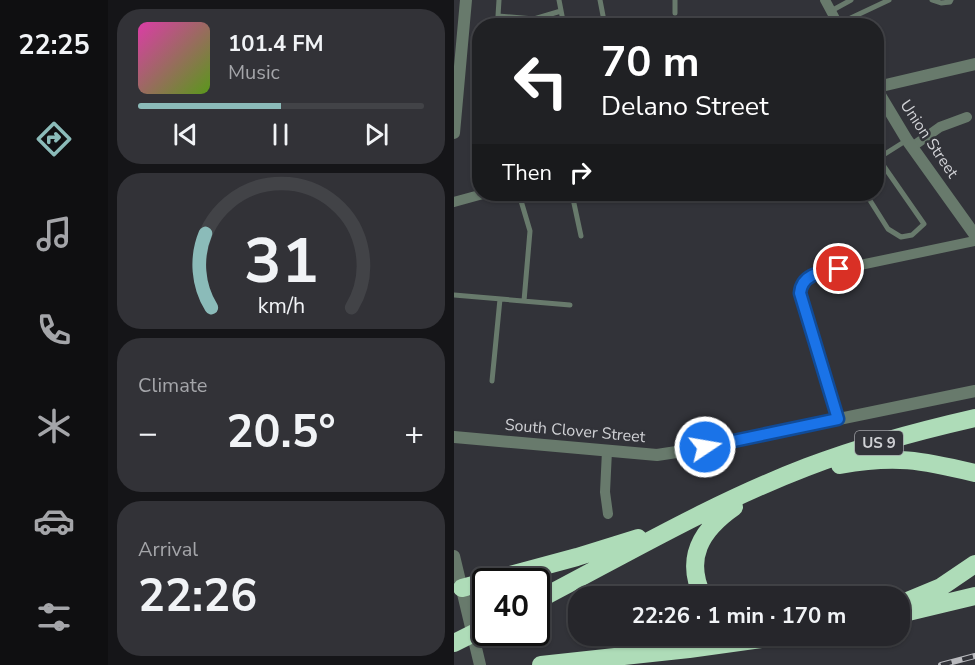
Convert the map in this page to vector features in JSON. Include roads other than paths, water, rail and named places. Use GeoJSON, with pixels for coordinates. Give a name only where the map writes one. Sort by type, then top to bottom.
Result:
{"type":"FeatureCollection","features":[{"type":"Feature","properties":{"kind":"highway","name":"US 9"},"geometry":{"type":"LineString","coordinates":[[550,594],[702,514],[779,478],[827,459],[892,439],[974,418]]}},
{"type":"Feature","properties":{"kind":"highway"},"geometry":{"type":"LineString","coordinates":[[698,586],[695,561],[703,534],[716,520],[779,478],[865,460],[892,458],[928,462],[974,473]]}},
{"type":"Feature","properties":{"kind":"highway"},"geometry":{"type":"LineString","coordinates":[[462,588],[612,547],[702,514]]}},
{"type":"Feature","properties":{"kind":"highway"},"geometry":{"type":"LineString","coordinates":[[910,600],[941,587],[974,564]]}},
{"type":"Feature","properties":{"kind":"highway"},"geometry":{"type":"LineString","coordinates":[[910,612],[974,596]]}},
{"type":"Feature","properties":{"kind":"highway"},"geometry":{"type":"LineString","coordinates":[[454,643],[472,634]]}},
{"type":"Feature","properties":{"kind":"highway"},"geometry":{"type":"LineString","coordinates":[[541,665],[706,646]]}},
{"type":"Feature","properties":{"kind":"highway"},"geometry":{"type":"LineString","coordinates":[[672,665],[737,646]]}},
{"type":"Feature","properties":{"kind":"street"},"geometry":{"type":"LineString","coordinates":[[454,133],[466,0]]}},
{"type":"Feature","properties":{"kind":"street"},"geometry":{"type":"LineString","coordinates":[[825,0],[835,18]]}},
{"type":"Feature","properties":{"kind":"street"},"geometry":{"type":"LineString","coordinates":[[884,87],[974,64]]}},
{"type":"Feature","properties":{"kind":"street","name":"Union Street"},"geometry":{"type":"LineString","coordinates":[[884,101],[909,144],[974,236]]}},
{"type":"Feature","properties":{"kind":"street"},"geometry":{"type":"LineString","coordinates":[[909,144],[940,127],[967,117]]}},
{"type":"Feature","properties":{"kind":"street"},"geometry":{"type":"LineString","coordinates":[[454,202],[472,197]]}},
{"type":"Feature","properties":{"kind":"street"},"geometry":{"type":"LineString","coordinates":[[838,419],[801,299],[802,283],[817,274],[974,242]]}},
{"type":"Feature","properties":{"kind":"street","name":"South Clover Street"},"geometry":{"type":"LineString","coordinates":[[454,437],[645,455],[671,453],[974,391]]}},
{"type":"Feature","properties":{"kind":"street"},"geometry":{"type":"LineString","coordinates":[[607,451],[605,492],[608,514]]}},
{"type":"Feature","properties":{"kind":"street"},"geometry":{"type":"LineString","coordinates":[[455,560],[480,665]]}},
{"type":"Feature","properties":{"kind":"lane"},"geometry":{"type":"LineString","coordinates":[[499,0],[498,16],[522,18]]}},
{"type":"Feature","properties":{"kind":"lane"},"geometry":{"type":"LineString","coordinates":[[559,0],[562,18]]}},
{"type":"Feature","properties":{"kind":"lane"},"geometry":{"type":"LineString","coordinates":[[600,0],[603,18]]}},
{"type":"Feature","properties":{"kind":"lane"},"geometry":{"type":"LineString","coordinates":[[675,0],[675,13]]}},
{"type":"Feature","properties":{"kind":"lane"},"geometry":{"type":"LineString","coordinates":[[831,11],[851,0]]}},
{"type":"Feature","properties":{"kind":"lane"},"geometry":{"type":"LineString","coordinates":[[853,18],[889,0]]}},
{"type":"Feature","properties":{"kind":"lane"},"geometry":{"type":"LineString","coordinates":[[932,0],[941,3],[951,0]]}},
{"type":"Feature","properties":{"kind":"lane"},"geometry":{"type":"LineString","coordinates":[[537,18],[561,11]]}},
{"type":"Feature","properties":{"kind":"lane"},"geometry":{"type":"LineString","coordinates":[[884,156],[909,144]]}},
{"type":"Feature","properties":{"kind":"lane"},"geometry":{"type":"LineString","coordinates":[[870,201],[888,229],[901,237],[912,235],[924,224],[884,166]]}},
{"type":"Feature","properties":{"kind":"lane"},"geometry":{"type":"LineString","coordinates":[[521,201],[530,231],[524,301]]}},
{"type":"Feature","properties":{"kind":"lane"},"geometry":{"type":"LineString","coordinates":[[574,201],[581,236]]}},
{"type":"Feature","properties":{"kind":"lane"},"geometry":{"type":"LineString","coordinates":[[454,295],[570,305]]}},
{"type":"Feature","properties":{"kind":"lane"},"geometry":{"type":"LineString","coordinates":[[493,381],[500,299]]}},
{"type":"Feature","properties":{"kind":"railway"},"geometry":{"type":"LineString","coordinates":[[941,665],[975,656]]}}]}
